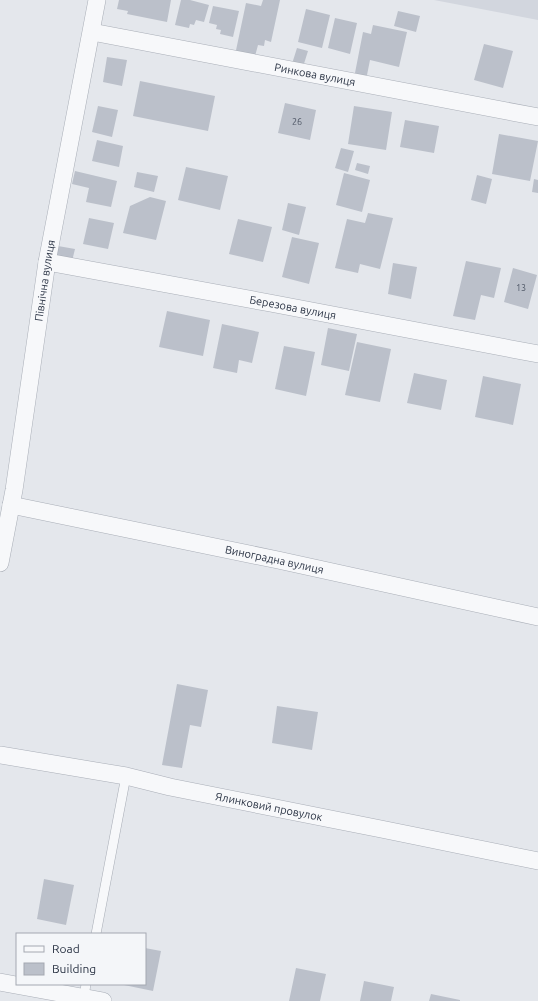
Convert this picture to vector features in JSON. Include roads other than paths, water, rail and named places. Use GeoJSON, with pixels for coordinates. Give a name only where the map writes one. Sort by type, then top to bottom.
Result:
{"type":"FeatureCollection","features":[{"type":"Feature","properties":{"kind":"street","name":"Північна вулиця"},"geometry":{"type":"LineString","coordinates":[[0,563],[11,505],[47,262],[97,0]]}},
{"type":"Feature","properties":{"kind":"street","name":"Ринкова вулиця"},"geometry":{"type":"LineString","coordinates":[[92,32],[538,118]]}},
{"type":"Feature","properties":{"kind":"street","name":"Березова вулиця"},"geometry":{"type":"LineString","coordinates":[[47,262],[538,354]]}},
{"type":"Feature","properties":{"kind":"street","name":"Виноградна вулиця"},"geometry":{"type":"LineString","coordinates":[[11,505],[278,560],[538,617]]}},
{"type":"Feature","properties":{"kind":"street","name":"Ялинковий провулок"},"geometry":{"type":"LineString","coordinates":[[0,755],[126,776],[170,787],[381,828],[538,861]]}},
{"type":"Feature","properties":{"kind":"street"},"geometry":{"type":"LineString","coordinates":[[0,982],[16,984]]}},
{"type":"Feature","properties":{"kind":"street"},"geometry":{"type":"LineString","coordinates":[[28,985],[85,991],[103,1001]]}},
{"type":"Feature","properties":{"kind":"lane"},"geometry":{"type":"LineString","coordinates":[[96,933],[126,776]]}}]}
